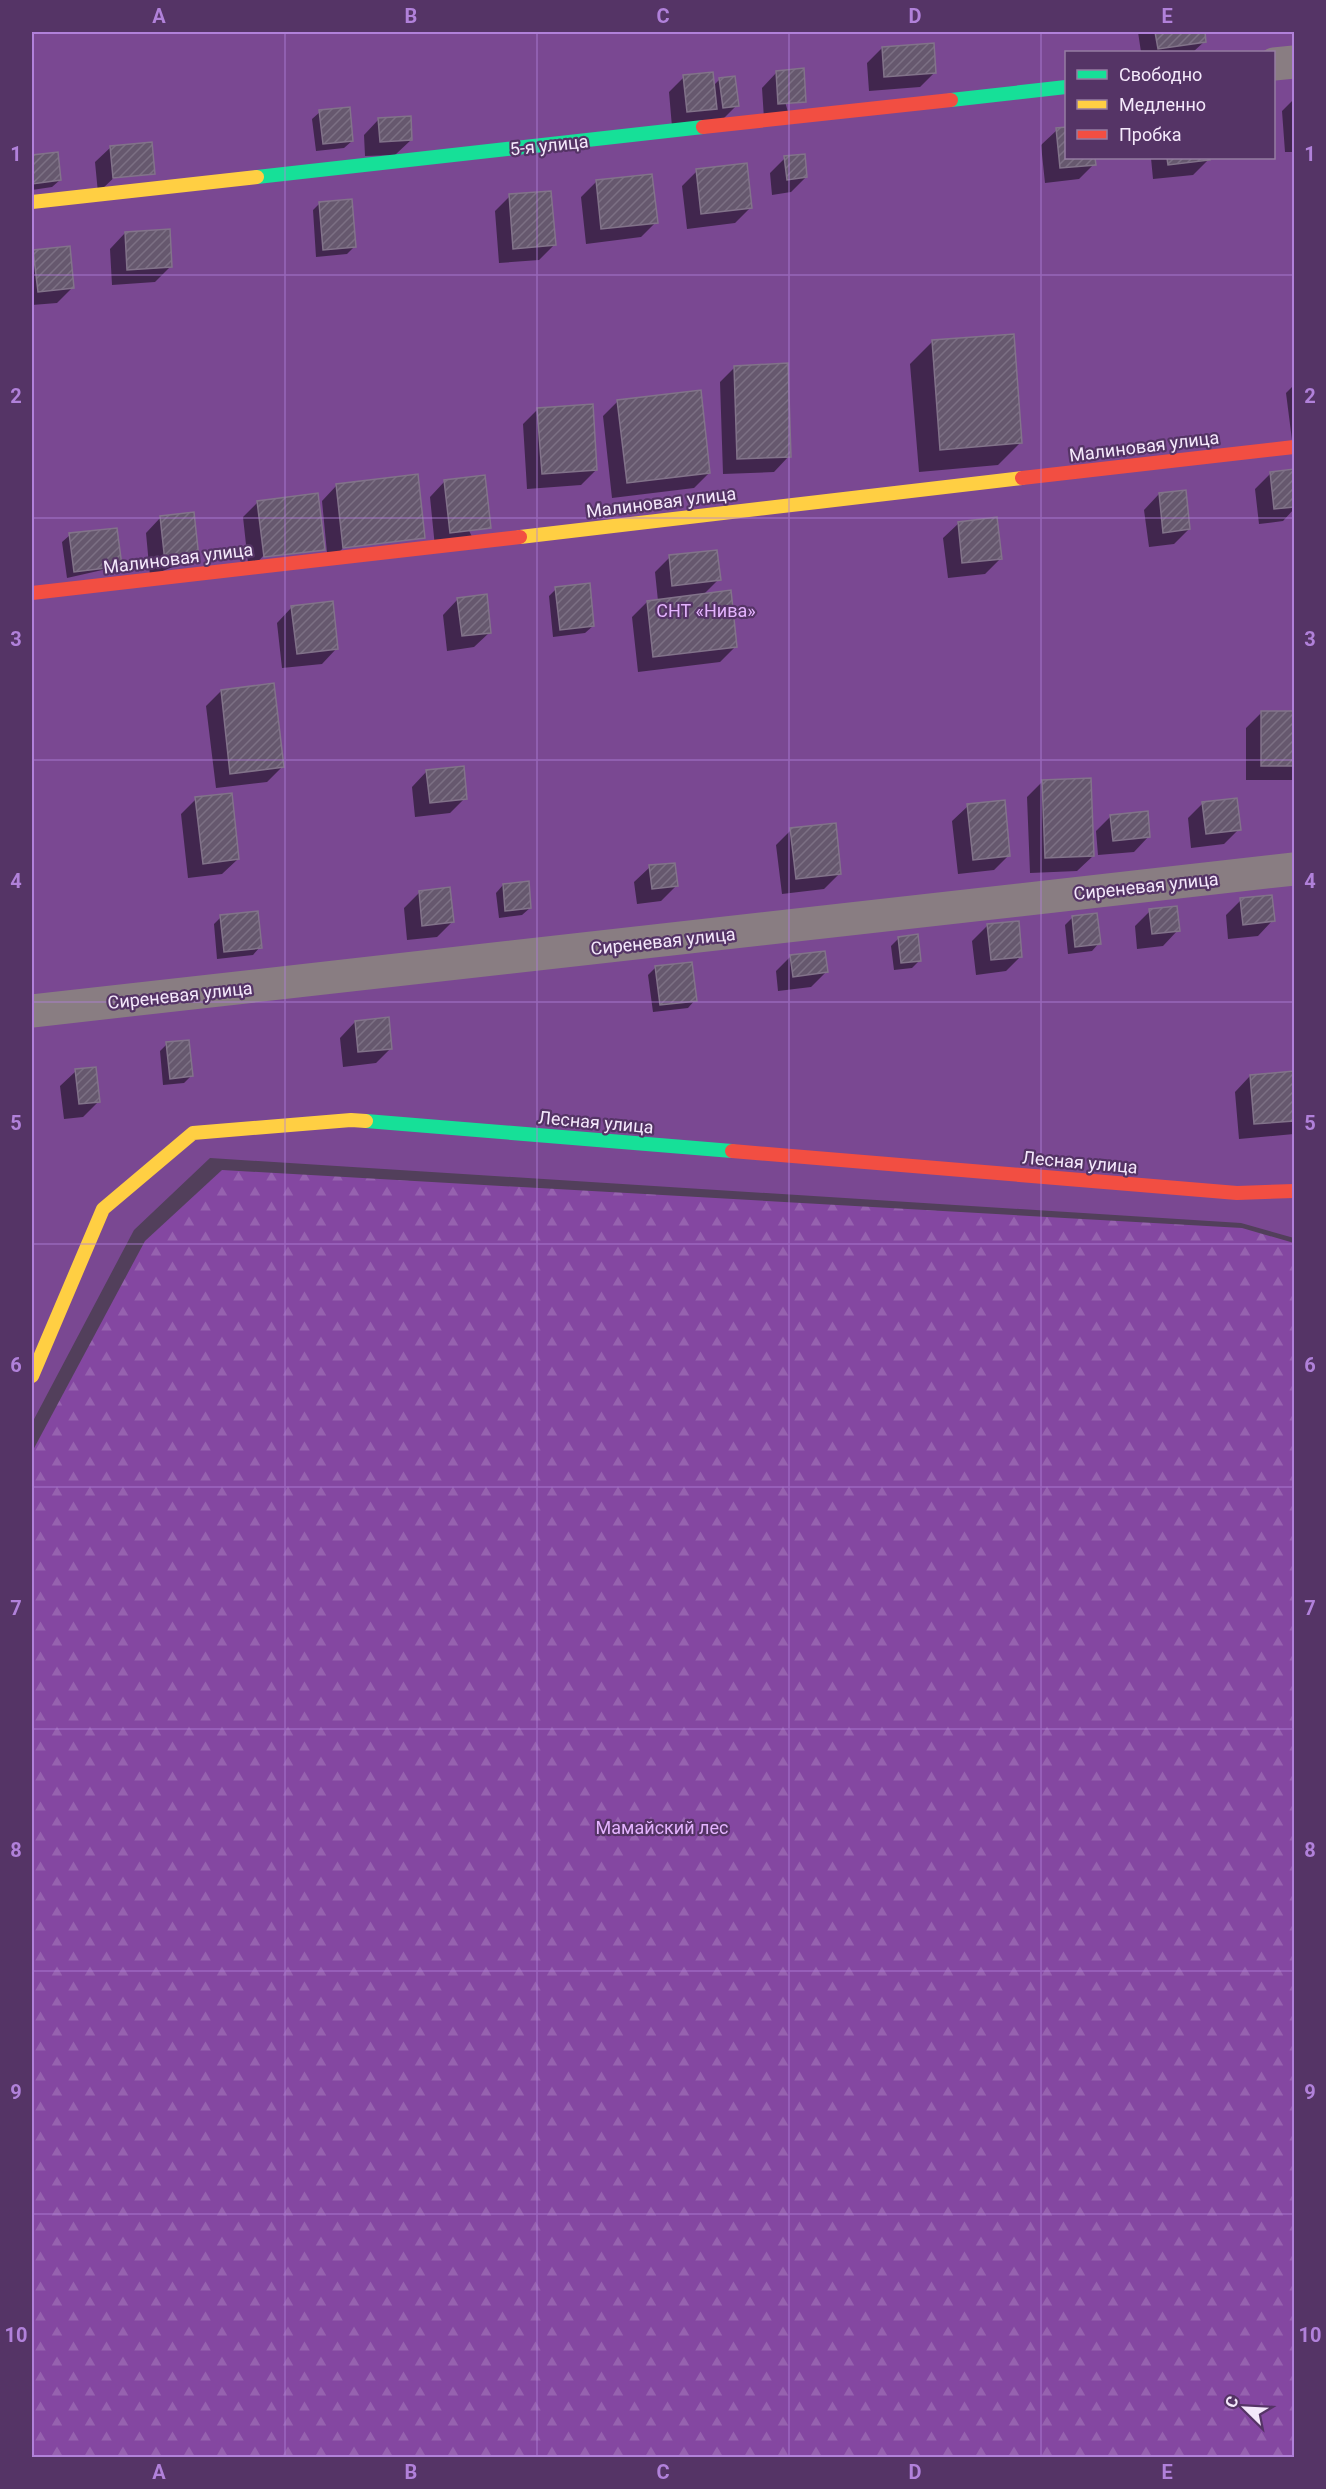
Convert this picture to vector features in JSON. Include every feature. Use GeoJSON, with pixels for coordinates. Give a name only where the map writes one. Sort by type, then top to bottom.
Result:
{"type":"FeatureCollection","features":[{"type":"Feature","properties":{"kind":"street"},"geometry":{"type":"LineString","coordinates":[[1275,64],[1294,62]]}},
{"type":"Feature","properties":{"kind":"street","name":"5-я улица"},"geometry":{"type":"LineString","coordinates":[[32,202],[1065,87]]}},
{"type":"Feature","properties":{"kind":"street","name":"Малиновая улица"},"geometry":{"type":"LineString","coordinates":[[32,592],[1294,447]]}},
{"type":"Feature","properties":{"kind":"street","name":"Сиреневая улица"},"geometry":{"type":"LineString","coordinates":[[32,1011],[1294,869]]}},
{"type":"Feature","properties":{"kind":"street","name":"Лесная улица"},"geometry":{"type":"LineString","coordinates":[[32,1376],[103,1209],[193,1133],[351,1120],[1237,1193],[1294,1191]]}},
{"type":"Feature","properties":{"kind":"green space","name":"СНТ «Нива»"},"geometry":{"type":"Polygon","coordinates":[[[32,32],[1294,32],[1294,1238],[1241,1223],[210,1158],[134,1230],[32,1423],[32,32]]]}},
{"type":"Feature","properties":{"kind":"green space","name":"Мамайский лес"},"geometry":{"type":"Polygon","coordinates":[[[222,1170],[1242,1228],[1294,1243],[1294,2457],[32,2457],[32,1452],[145,1241],[222,1170]]]}},
{"type":"Feature","properties":{"kind":"building"},"geometry":{"type":"Polygon","coordinates":[[[1155,32],[1205,32],[1206,42],[1158,49],[1155,32]]]}},
{"type":"Feature","properties":{"kind":"building"},"geometry":{"type":"Polygon","coordinates":[[[934,43],[936,73],[884,77],[882,47],[934,43]]]}},
{"type":"Feature","properties":{"kind":"building"},"geometry":{"type":"Polygon","coordinates":[[[804,68],[806,102],[778,104],[776,71],[804,68]]]}},
{"type":"Feature","properties":{"kind":"building"},"geometry":{"type":"Polygon","coordinates":[[[713,72],[717,109],[687,112],[683,75],[713,72]]]}},
{"type":"Feature","properties":{"kind":"building"},"geometry":{"type":"Polygon","coordinates":[[[735,76],[739,106],[723,108],[719,78],[735,76]]]}},
{"type":"Feature","properties":{"kind":"building"},"geometry":{"type":"Polygon","coordinates":[[[350,107],[353,141],[323,144],[319,110],[350,107]]]}},
{"type":"Feature","properties":{"kind":"building"},"geometry":{"type":"Polygon","coordinates":[[[411,116],[412,140],[380,142],[378,118],[411,116]]]}},
{"type":"Feature","properties":{"kind":"building"},"geometry":{"type":"Polygon","coordinates":[[[1065,127],[1065,159],[1095,159],[1096,165],[1060,168],[1056,128],[1065,127]]]}},
{"type":"Feature","properties":{"kind":"building"},"geometry":{"type":"Polygon","coordinates":[[[152,142],[155,174],[113,178],[110,146],[152,142]]]}},
{"type":"Feature","properties":{"kind":"building"},"geometry":{"type":"Polygon","coordinates":[[[58,152],[61,180],[32,184],[32,155],[58,152]]]}},
{"type":"Feature","properties":{"kind":"building"},"geometry":{"type":"Polygon","coordinates":[[[805,154],[807,177],[787,180],[784,156],[805,154]]]}},
{"type":"Feature","properties":{"kind":"building"},"geometry":{"type":"Polygon","coordinates":[[[1167,159],[1210,160],[1168,165],[1167,159]]]}},
{"type":"Feature","properties":{"kind":"building"},"geometry":{"type":"Polygon","coordinates":[[[747,163],[752,208],[701,214],[696,169],[747,163]]]}},
{"type":"Feature","properties":{"kind":"building"},"geometry":{"type":"Polygon","coordinates":[[[652,174],[658,223],[601,229],[596,180],[652,174]]]}},
{"type":"Feature","properties":{"kind":"building"},"geometry":{"type":"Polygon","coordinates":[[[551,191],[556,245],[513,249],[509,194],[551,191]]]}},
{"type":"Feature","properties":{"kind":"building"},"geometry":{"type":"Polygon","coordinates":[[[352,199],[356,247],[323,250],[319,202],[352,199]]]}},
{"type":"Feature","properties":{"kind":"building"},"geometry":{"type":"Polygon","coordinates":[[[170,229],[172,267],[127,270],[125,232],[170,229]]]}},
{"type":"Feature","properties":{"kind":"building"},"geometry":{"type":"Polygon","coordinates":[[[70,246],[74,288],[38,292],[33,250],[70,246]]]}},
{"type":"Feature","properties":{"kind":"building"},"geometry":{"type":"Polygon","coordinates":[[[1014,334],[1022,443],[940,450],[932,340],[1014,334]]]}},
{"type":"Feature","properties":{"kind":"building"},"geometry":{"type":"Polygon","coordinates":[[[788,363],[791,457],[737,459],[734,366],[788,363]]]}},
{"type":"Feature","properties":{"kind":"building"},"geometry":{"type":"Polygon","coordinates":[[[701,390],[710,473],[627,483],[617,400],[701,390]]]}},
{"type":"Feature","properties":{"kind":"building"},"geometry":{"type":"Polygon","coordinates":[[[593,404],[597,470],[542,474],[537,408],[593,404]]]}},
{"type":"Feature","properties":{"kind":"building"},"geometry":{"type":"Polygon","coordinates":[[[1294,469],[1294,507],[1274,509],[1270,472],[1294,469]]]}},
{"type":"Feature","properties":{"kind":"building"},"geometry":{"type":"Polygon","coordinates":[[[418,474],[425,538],[343,548],[336,484],[418,474]]]}},
{"type":"Feature","properties":{"kind":"building"},"geometry":{"type":"Polygon","coordinates":[[[485,475],[491,528],[450,533],[444,480],[485,475]]]}},
{"type":"Feature","properties":{"kind":"building"},"geometry":{"type":"Polygon","coordinates":[[[1186,490],[1190,529],[1163,533],[1159,493],[1186,490]]]}},
{"type":"Feature","properties":{"kind":"building"},"geometry":{"type":"Polygon","coordinates":[[[318,493],[325,550],[264,557],[257,501],[318,493]]]}},
{"type":"Feature","properties":{"kind":"building"},"geometry":{"type":"Polygon","coordinates":[[[194,512],[199,558],[165,562],[160,516],[194,512]]]}},
{"type":"Feature","properties":{"kind":"building"},"geometry":{"type":"Polygon","coordinates":[[[997,517],[1002,559],[962,563],[958,522],[997,517]]]}},
{"type":"Feature","properties":{"kind":"building"},"geometry":{"type":"Polygon","coordinates":[[[117,528],[122,566],[74,572],[69,533],[117,528]]]}},
{"type":"Feature","properties":{"kind":"building"},"geometry":{"type":"Polygon","coordinates":[[[717,550],[721,580],[672,586],[669,555],[717,550]]]}},
{"type":"Feature","properties":{"kind":"building"},"geometry":{"type":"Polygon","coordinates":[[[590,583],[594,626],[560,630],[555,587],[590,583]]]}},
{"type":"Feature","properties":{"kind":"building"},"geometry":{"type":"Polygon","coordinates":[[[731,590],[737,647],[653,657],[647,601],[731,590]]]}},
{"type":"Feature","properties":{"kind":"building"},"geometry":{"type":"Polygon","coordinates":[[[487,594],[491,633],[462,636],[457,598],[487,594]]]}},
{"type":"Feature","properties":{"kind":"building"},"geometry":{"type":"Polygon","coordinates":[[[333,601],[338,649],[297,654],[291,606],[333,601]]]}},
{"type":"Feature","properties":{"kind":"building"},"geometry":{"type":"Polygon","coordinates":[[[274,683],[284,767],[230,774],[221,690],[274,683]]]}},
{"type":"Feature","properties":{"kind":"building"},"geometry":{"type":"Polygon","coordinates":[[[1261,711],[1294,711],[1294,766],[1261,766],[1261,711]]]}},
{"type":"Feature","properties":{"kind":"building"},"geometry":{"type":"Polygon","coordinates":[[[464,766],[467,799],[430,803],[426,770],[464,766]]]}},
{"type":"Feature","properties":{"kind":"building"},"geometry":{"type":"Polygon","coordinates":[[[1091,778],[1094,856],[1045,858],[1042,780],[1091,778]]]}},
{"type":"Feature","properties":{"kind":"building"},"geometry":{"type":"Polygon","coordinates":[[[232,793],[239,859],[203,864],[195,797],[232,793]]]}},
{"type":"Feature","properties":{"kind":"building"},"geometry":{"type":"Polygon","coordinates":[[[1237,798],[1241,830],[1206,834],[1202,802],[1237,798]]]}},
{"type":"Feature","properties":{"kind":"building"},"geometry":{"type":"Polygon","coordinates":[[[1005,800],[1010,856],[973,860],[967,804],[1005,800]]]}},
{"type":"Feature","properties":{"kind":"building"},"geometry":{"type":"Polygon","coordinates":[[[1148,811],[1150,837],[1113,841],[1110,815],[1148,811]]]}},
{"type":"Feature","properties":{"kind":"building"},"geometry":{"type":"Polygon","coordinates":[[[836,823],[841,874],[796,879],[790,828],[836,823]]]}},
{"type":"Feature","properties":{"kind":"building"},"geometry":{"type":"Polygon","coordinates":[[[675,863],[678,886],[652,889],[649,865],[675,863]]]}},
{"type":"Feature","properties":{"kind":"building"},"geometry":{"type":"Polygon","coordinates":[[[529,881],[531,908],[505,911],[503,884],[529,881]]]}},
{"type":"Feature","properties":{"kind":"building"},"geometry":{"type":"Polygon","coordinates":[[[450,887],[454,922],[422,926],[419,891],[450,887]]]}},
{"type":"Feature","properties":{"kind":"building"},"geometry":{"type":"Polygon","coordinates":[[[1272,895],[1275,921],[1243,925],[1240,898],[1272,895]]]}},
{"type":"Feature","properties":{"kind":"building"},"geometry":{"type":"Polygon","coordinates":[[[1177,906],[1180,931],[1152,934],[1149,909],[1177,906]]]}},
{"type":"Feature","properties":{"kind":"building"},"geometry":{"type":"Polygon","coordinates":[[[258,911],[262,948],[224,952],[220,915],[258,911]]]}},
{"type":"Feature","properties":{"kind":"building"},"geometry":{"type":"Polygon","coordinates":[[[1097,913],[1101,944],[1075,947],[1072,916],[1097,913]]]}},
{"type":"Feature","properties":{"kind":"building"},"geometry":{"type":"Polygon","coordinates":[[[1019,921],[1022,957],[991,960],[987,924],[1019,921]]]}},
{"type":"Feature","properties":{"kind":"building"},"geometry":{"type":"Polygon","coordinates":[[[918,934],[921,961],[901,963],[898,937],[918,934]]]}},
{"type":"Feature","properties":{"kind":"building"},"geometry":{"type":"Polygon","coordinates":[[[825,951],[828,972],[793,977],[790,955],[825,951]]]}},
{"type":"Feature","properties":{"kind":"building"},"geometry":{"type":"Polygon","coordinates":[[[692,962],[697,1001],[660,1005],[655,966],[692,962]]]}},
{"type":"Feature","properties":{"kind":"building"},"geometry":{"type":"Polygon","coordinates":[[[389,1017],[392,1049],[358,1052],[355,1021],[389,1017]]]}},
{"type":"Feature","properties":{"kind":"building"},"geometry":{"type":"Polygon","coordinates":[[[189,1040],[193,1076],[170,1079],[166,1042],[189,1040]]]}},
{"type":"Feature","properties":{"kind":"building"},"geometry":{"type":"Polygon","coordinates":[[[96,1067],[100,1102],[79,1104],[75,1069],[96,1067]]]}},
{"type":"Feature","properties":{"kind":"building"},"geometry":{"type":"Polygon","coordinates":[[[1294,1071],[1294,1121],[1254,1124],[1250,1075],[1294,1071]]]}},
{"type":"Feature","properties":{"kind":"traffic: fast"},"geometry":{"type":"LineString","coordinates":[[951,100],[1065,87]]}},
{"type":"Feature","properties":{"kind":"traffic: fast"},"geometry":{"type":"LineString","coordinates":[[257,177],[703,127]]}},
{"type":"Feature","properties":{"kind":"traffic: fast"},"geometry":{"type":"LineString","coordinates":[[366,1121],[732,1151]]}},
{"type":"Feature","properties":{"kind":"traffic: slow"},"geometry":{"type":"LineString","coordinates":[[32,202],[257,177]]}},
{"type":"Feature","properties":{"kind":"traffic: slow"},"geometry":{"type":"LineString","coordinates":[[520,537],[1022,478]]}},
{"type":"Feature","properties":{"kind":"traffic: slow"},"geometry":{"type":"LineString","coordinates":[[32,1376],[103,1209],[193,1133],[351,1120],[366,1121]]}},
{"type":"Feature","properties":{"kind":"traffic: jam"},"geometry":{"type":"LineString","coordinates":[[703,127],[951,100]]}},
{"type":"Feature","properties":{"kind":"traffic: jam"},"geometry":{"type":"LineString","coordinates":[[1022,478],[1294,447]]}},
{"type":"Feature","properties":{"kind":"traffic: jam"},"geometry":{"type":"LineString","coordinates":[[32,593],[520,537]]}},
{"type":"Feature","properties":{"kind":"traffic: jam"},"geometry":{"type":"LineString","coordinates":[[732,1151],[1237,1193],[1294,1191]]}}]}
